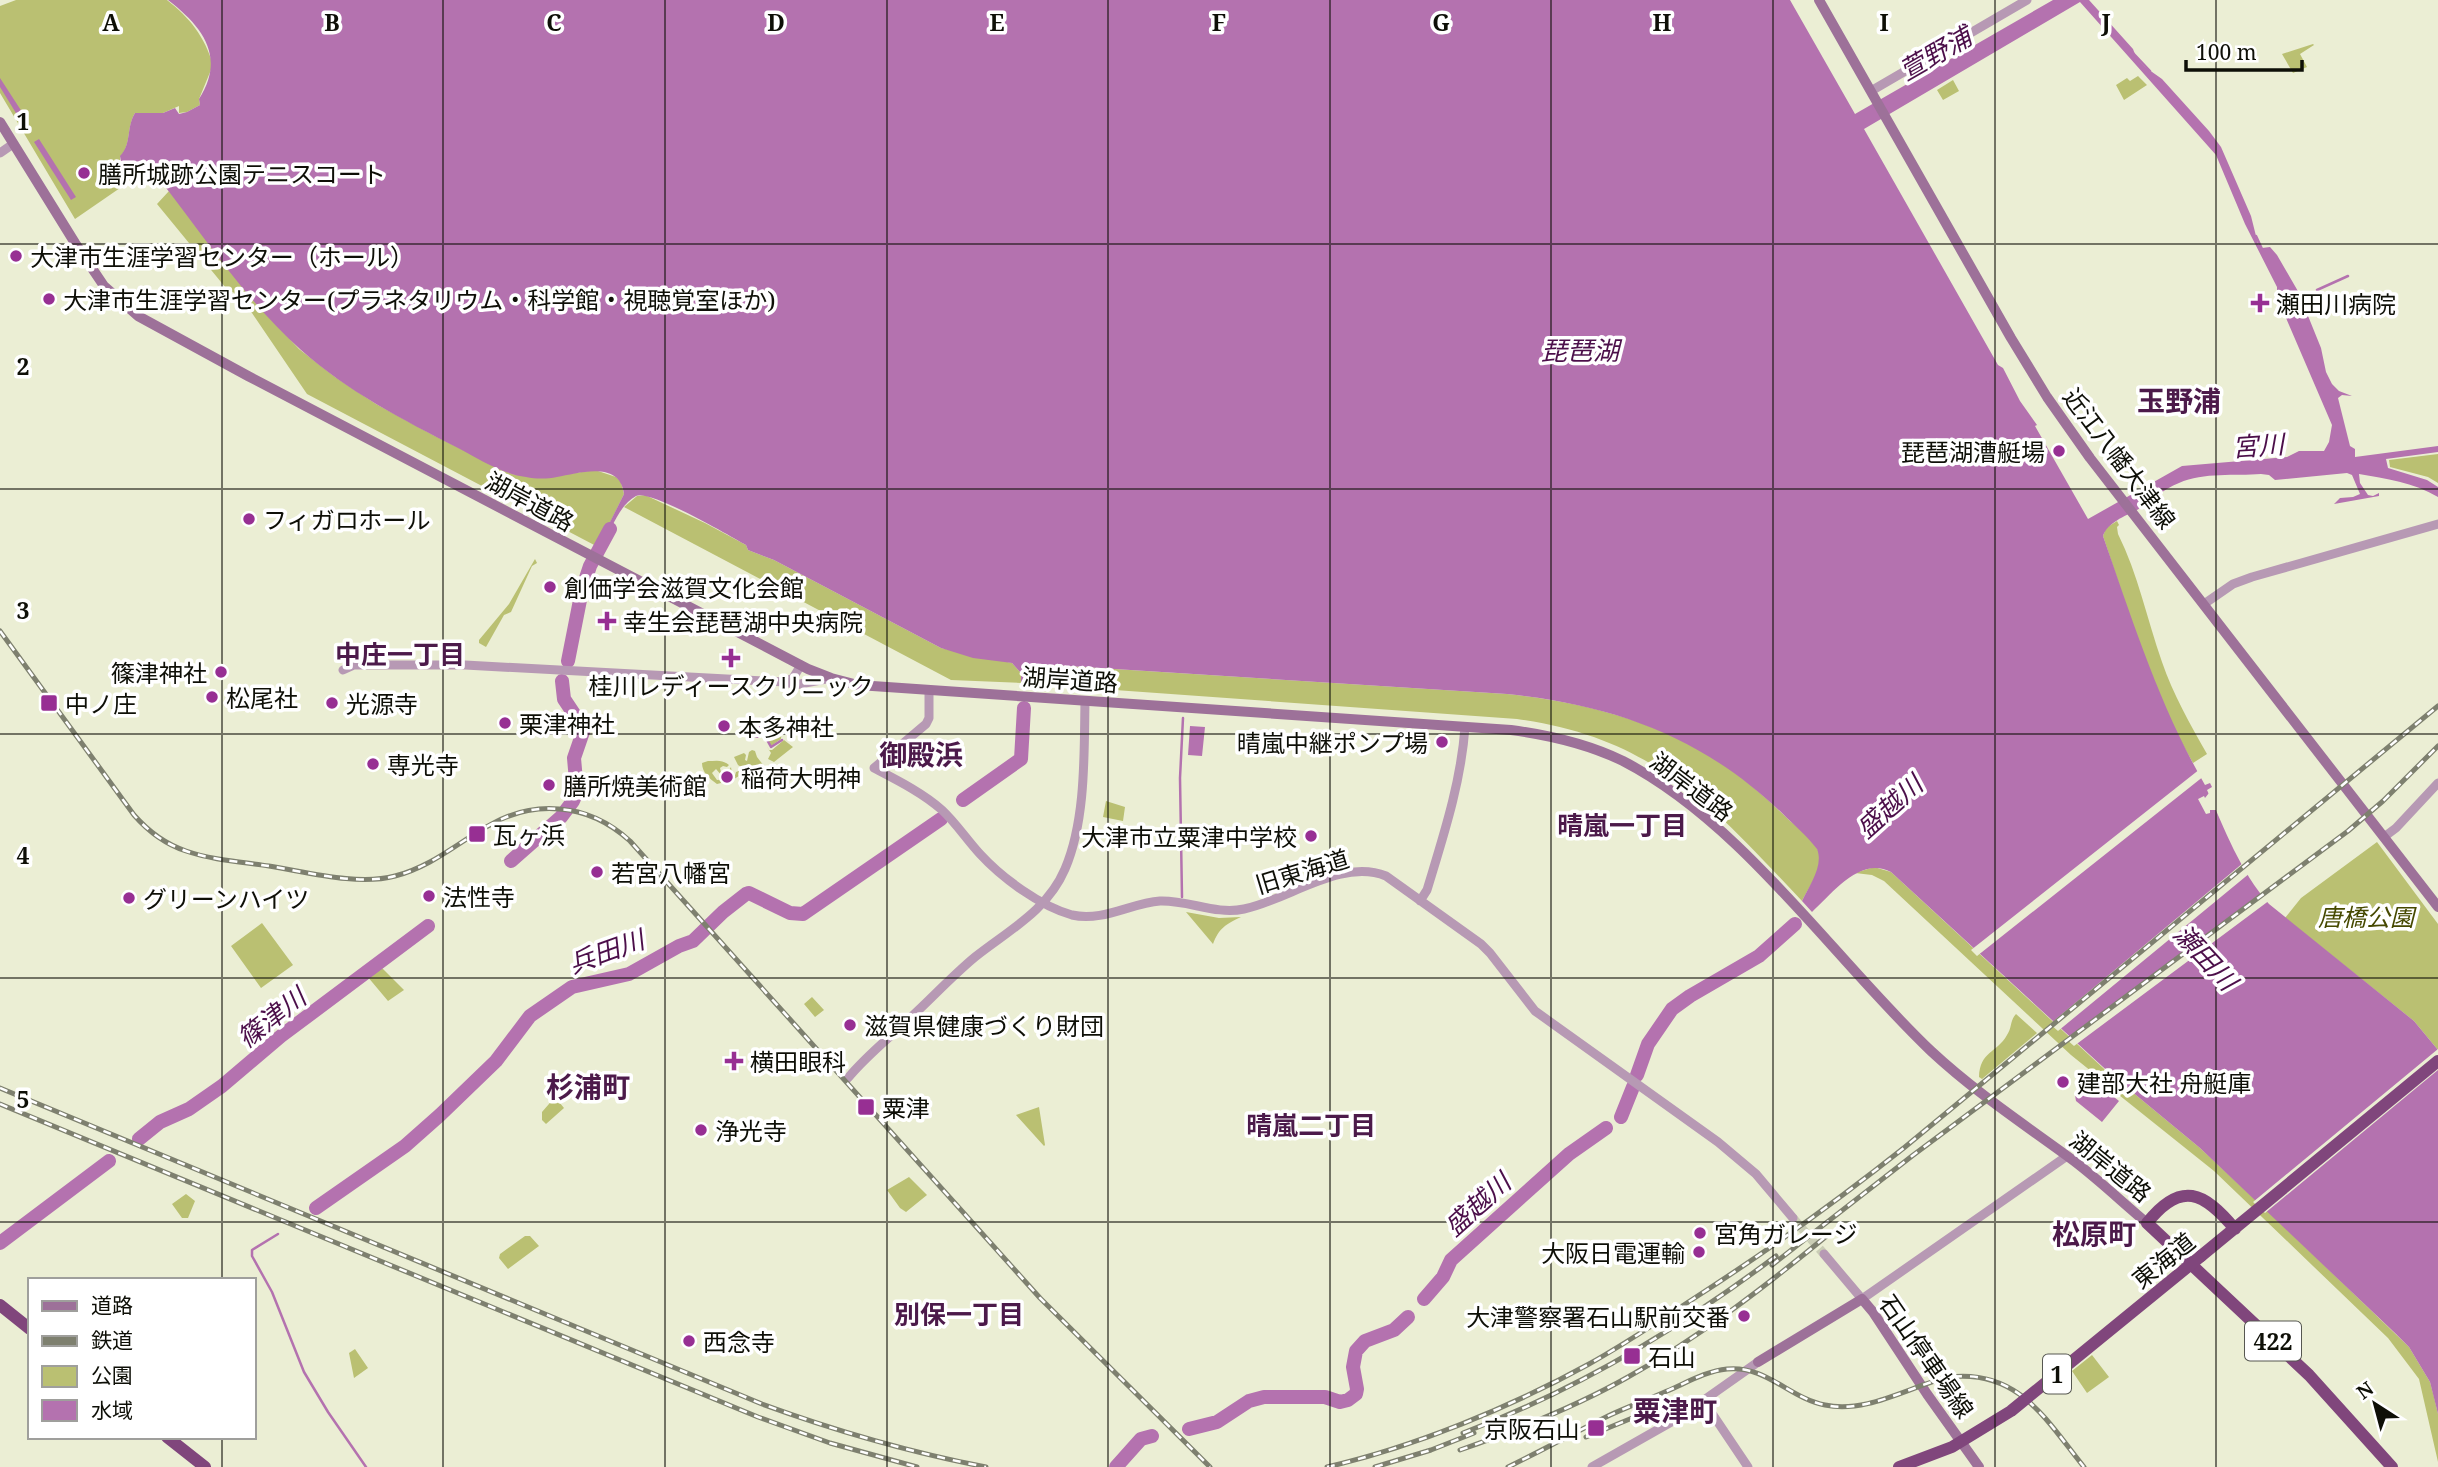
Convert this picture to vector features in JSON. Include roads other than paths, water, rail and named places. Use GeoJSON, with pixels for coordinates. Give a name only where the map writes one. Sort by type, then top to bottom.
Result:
{"type":"FeatureCollection","features":[{"type":"Feature","properties":{"kind":"highway","name":"東海道"},"geometry":{"type":"LineString","coordinates":[[1899,1467],[1952,1447],[1997,1421],[2438,1061]]}},
{"type":"Feature","properties":{"kind":"highway"},"geometry":{"type":"LineString","coordinates":[[2147,1223],[2177,1196],[2192,1194],[2213,1205],[2235,1229]]}},
{"type":"Feature","properties":{"kind":"highway","name":"422"},"geometry":{"type":"LineString","coordinates":[[2147,1223],[2309,1375],[2392,1467]]}},
{"type":"Feature","properties":{"kind":"highway"},"geometry":{"type":"LineString","coordinates":[[0,1305],[28,1327]]}},
{"type":"Feature","properties":{"kind":"highway"},"geometry":{"type":"LineString","coordinates":[[170,1439],[205,1467]]}},
{"type":"Feature","properties":{"kind":"main road","name":"近江八幡大津線"},"geometry":{"type":"LineString","coordinates":[[1819,0],[2034,375],[2073,434],[2438,907]]}},
{"type":"Feature","properties":{"kind":"main road","name":"湖岸道路"},"geometry":{"type":"LineString","coordinates":[[0,122],[104,286],[138,316],[594,558],[831,678],[858,685],[1524,732],[1564,740],[1620,760],[1656,780],[1693,808],[1748,858],[1932,1051],[1968,1083],[2101,1182],[2147,1223]]}},
{"type":"Feature","properties":{"kind":"main road","name":"石山停車場線"},"geometry":{"type":"LineString","coordinates":[[1758,1362],[1862,1299],[1979,1467]]}},
{"type":"Feature","properties":{"kind":"street"},"geometry":{"type":"LineString","coordinates":[[1873,94],[2027,0]]}},
{"type":"Feature","properties":{"kind":"street"},"geometry":{"type":"LineString","coordinates":[[0,153],[13,144]]}},
{"type":"Feature","properties":{"kind":"street"},"geometry":{"type":"LineString","coordinates":[[2204,604],[2232,584],[2252,577],[2438,524]]}},
{"type":"Feature","properties":{"kind":"street"},"geometry":{"type":"LineString","coordinates":[[343,670],[354,665],[465,665],[785,682],[795,685],[831,678]]}},
{"type":"Feature","properties":{"kind":"street"},"geometry":{"type":"LineString","coordinates":[[785,682],[793,678],[801,665]]}},
{"type":"Feature","properties":{"kind":"street","name":"旧東海道"},"geometry":{"type":"LineString","coordinates":[[929,690],[929,718],[926,723],[874,768],[941,809],[997,872],[1044,902],[1080,916],[1098,916],[1164,901],[1231,911],[1250,908],[1324,879],[1370,871],[1386,876],[1490,953],[1535,1011],[1628,1079],[1649,1091],[1746,1164],[1793,1218]]}},
{"type":"Feature","properties":{"kind":"street"},"geometry":{"type":"LineString","coordinates":[[848,1079],[866,1057],[974,959],[1036,912],[1054,890],[1066,867],[1077,827],[1085,701]]}},
{"type":"Feature","properties":{"kind":"street"},"geometry":{"type":"LineString","coordinates":[[1420,901],[1427,890],[1455,792],[1464,748],[1465,727]]}},
{"type":"Feature","properties":{"kind":"street"},"geometry":{"type":"LineString","coordinates":[[2384,837],[2396,828],[2438,782]]}},
{"type":"Feature","properties":{"kind":"street"},"geometry":{"type":"LineString","coordinates":[[1824,1254],[1862,1299],[2067,1156]]}},
{"type":"Feature","properties":{"kind":"street"},"geometry":{"type":"LineString","coordinates":[[1592,1467],[1669,1424],[1758,1362]]}},
{"type":"Feature","properties":{"kind":"street"},"geometry":{"type":"LineString","coordinates":[[1703,1400],[1748,1467]]}},
{"type":"Feature","properties":{"kind":"water","name":"琵琶湖"},"geometry":{"type":"Polygon","coordinates":[[[168,0],[1790,0],[1855,114],[2053,0],[2089,0],[2133,49],[2136,57],[2162,79],[2221,147],[2251,216],[2258,244],[2262,248],[2270,247],[2277,255],[2299,293],[2308,292],[2309,295],[2302,301],[2321,348],[2326,372],[2339,391],[2352,396],[2342,395],[2338,398],[2350,446],[2355,449],[2355,457],[2438,446],[2438,452],[2386,459],[2388,468],[2427,480],[2438,487],[2438,497],[2409,484],[2359,474],[2360,483],[2368,495],[2379,493],[2379,496],[2334,504],[2340,498],[2360,494],[2352,475],[2347,473],[2275,480],[2269,475],[2261,474],[2209,476],[2168,488],[2112,524],[2103,536],[2160,694],[2205,785],[2210,783],[2212,787],[2207,790],[2250,878],[2269,904],[2414,1021],[2438,1050],[2438,1414],[2430,1382],[2409,1347],[2200,1148],[2125,1086],[2109,1093],[2119,1101],[2102,1122],[2076,1101],[2075,1095],[2087,1081],[2090,1083],[2093,1080],[2102,1087],[2115,1078],[1891,872],[1880,868],[1858,873],[1838,887],[1812,912],[1802,901],[1815,876],[1819,862],[1817,849],[1753,787],[1690,746],[1621,717],[1547,699],[1507,694],[1052,665],[1037,671],[1031,684],[1021,683],[1021,673],[1012,663],[973,658],[941,648],[774,560],[748,550],[746,545],[657,499],[636,496],[630,500],[616,518],[603,546],[599,544],[624,494],[621,483],[615,476],[597,471],[549,478],[508,473],[417,427],[356,392],[319,365],[280,330],[223,263],[152,170],[138,180],[121,162],[120,156],[126,146],[135,113],[163,113],[175,108],[179,114],[200,105],[199,99],[207,84],[210,70],[210,56],[200,32],[168,0]],[[2080,2],[1864,129],[1998,365],[2003,368],[2020,401],[2037,425],[2035,426],[2088,519],[2182,466],[2287,457],[2299,451],[2324,451],[2329,442],[2332,425],[2277,297],[2277,287],[2245,224],[2216,155],[2080,2]]]}},
{"type":"Feature","properties":{"kind":"water"},"geometry":{"type":"Polygon","coordinates":[[[0,78],[24,115],[19,118],[0,87],[0,78]]]}},
{"type":"Feature","properties":{"kind":"water"},"geometry":{"type":"Polygon","coordinates":[[[39,139],[76,197],[71,200],[34,142],[39,139]]]}},
{"type":"Feature","properties":{"kind":"water"},"geometry":{"type":"Polygon","coordinates":[[[746,718],[757,718],[769,727],[769,734],[757,738],[746,735],[741,727],[746,718]]]}},
{"type":"Feature","properties":{"kind":"water"},"geometry":{"type":"Polygon","coordinates":[[[1190,726],[1205,727],[1202,756],[1188,755],[1190,726]]]}},
{"type":"Feature","properties":{"kind":"waterway"},"geometry":{"type":"LineString","coordinates":[[2133,53],[2150,71]]}},
{"type":"Feature","properties":{"kind":"waterway"},"geometry":{"type":"LineString","coordinates":[[2256,236],[2262,249]]}},
{"type":"Feature","properties":{"kind":"waterway"},"geometry":{"type":"LineString","coordinates":[[2317,290],[2348,276]]}},
{"type":"Feature","properties":{"kind":"waterway","name":"篠津川"},"geometry":{"type":"LineString","coordinates":[[568,661],[582,590],[590,566],[610,529]]}},
{"type":"Feature","properties":{"kind":"waterway","name":"篠津川"},"geometry":{"type":"LineString","coordinates":[[511,861],[561,817],[577,792],[574,758],[584,729],[564,699],[562,681]]}},
{"type":"Feature","properties":{"kind":"waterway","name":"兵田川"},"geometry":{"type":"LineString","coordinates":[[963,800],[1021,759],[1024,708]]}},
{"type":"Feature","properties":{"kind":"waterway"},"geometry":{"type":"LineString","coordinates":[[1182,897],[1180,778],[1183,718]]}},
{"type":"Feature","properties":{"kind":"waterway"},"geometry":{"type":"LineString","coordinates":[[790,734],[811,729]]}},
{"type":"Feature","properties":{"kind":"waterway"},"geometry":{"type":"LineString","coordinates":[[765,736],[771,747],[782,740]]}},
{"type":"Feature","properties":{"kind":"waterway","name":"兵田川"},"geometry":{"type":"LineString","coordinates":[[316,1208],[405,1146],[496,1061],[530,1016],[572,987],[629,974],[693,941],[723,912],[749,893],[790,913],[803,914],[941,819]]}},
{"type":"Feature","properties":{"kind":"waterway","name":"盛越川"},"geometry":{"type":"LineString","coordinates":[[1637,1075],[1648,1044],[1672,1009],[1759,956],[1795,924]]}},
{"type":"Feature","properties":{"kind":"waterway","name":"篠津川"},"geometry":{"type":"LineString","coordinates":[[139,1139],[160,1122],[189,1109],[222,1086],[281,1036],[428,926]]}},
{"type":"Feature","properties":{"kind":"waterway","name":"盛越川"},"geometry":{"type":"LineString","coordinates":[[1621,1117],[1633,1087]]}},
{"type":"Feature","properties":{"kind":"waterway","name":"盛越川"},"geometry":{"type":"LineString","coordinates":[[1424,1299],[1443,1277],[1451,1260],[1569,1154],[1606,1128]]}},
{"type":"Feature","properties":{"kind":"waterway","name":"篠津川"},"geometry":{"type":"LineString","coordinates":[[0,1243],[109,1161]]}},
{"type":"Feature","properties":{"kind":"waterway","name":"兵田川"},"geometry":{"type":"LineString","coordinates":[[278,1234],[252,1250],[252,1256],[272,1292],[304,1372],[366,1467]]}},
{"type":"Feature","properties":{"kind":"waterway","name":"盛越川"},"geometry":{"type":"LineString","coordinates":[[1189,1429],[1217,1422],[1249,1401],[1264,1397],[1325,1397],[1340,1402],[1348,1400],[1356,1394],[1357,1389],[1353,1367],[1356,1351],[1365,1341],[1394,1330],[1408,1317]]}},
{"type":"Feature","properties":{"kind":"waterway","name":"盛越川"},"geometry":{"type":"LineString","coordinates":[[1116,1467],[1141,1439],[1152,1436]]}},
{"type":"Feature","properties":{"kind":"tunnel"},"geometry":{"type":"LineString","coordinates":[[1793,1218],[1824,1254]]}},
{"type":"Feature","properties":{"kind":"railway"},"geometry":{"type":"LineString","coordinates":[[0,631],[134,815],[157,836],[186,851],[217,859],[365,880],[395,876],[417,868],[493,823],[534,810],[559,809],[579,812],[614,828],[630,841],[1040,1298],[1210,1467]]}},
{"type":"Feature","properties":{"kind":"railway"},"geometry":{"type":"LineString","coordinates":[[1327,1467],[1428,1437],[1559,1380],[1655,1324],[1747,1263],[1905,1147],[2438,706]]}},
{"type":"Feature","properties":{"kind":"railway"},"geometry":{"type":"LineString","coordinates":[[1772,1265],[1912,1156],[2348,831],[2383,801],[2438,746]]}},
{"type":"Feature","properties":{"kind":"railway"},"geometry":{"type":"LineString","coordinates":[[0,1088],[762,1404],[873,1440],[986,1467]]}},
{"type":"Feature","properties":{"kind":"railway"},"geometry":{"type":"LineString","coordinates":[[0,1104],[758,1417],[830,1443],[917,1467]]}},
{"type":"Feature","properties":{"kind":"railway"},"geometry":{"type":"LineString","coordinates":[[1460,1450],[1567,1408],[1655,1362],[1732,1310],[1829,1234]]}},
{"type":"Feature","properties":{"kind":"railway"},"geometry":{"type":"LineString","coordinates":[[1463,1433],[1546,1397],[1626,1356],[1702,1308],[1776,1256]]}},
{"type":"Feature","properties":{"kind":"railway"},"geometry":{"type":"LineString","coordinates":[[1508,1467],[1615,1413],[1704,1375],[1727,1369],[1754,1372],[1812,1401],[1841,1407],[1888,1398],[1949,1377],[1973,1377],[1994,1381],[2028,1401],[2084,1467]]}},
{"type":"Feature","properties":{"kind":"railway"},"geometry":{"type":"LineString","coordinates":[[1586,1437],[1666,1401]]}},
{"type":"Feature","properties":{"kind":"railway"},"geometry":{"type":"LineString","coordinates":[[1375,1467],[1431,1450],[1474,1433]]}},
{"type":"Feature","properties":{"kind":"place","name":"膳所城跡公園テニスコート"},"geometry":{"type":"Point","coordinates":[84,173]}},
{"type":"Feature","properties":{"kind":"place","name":"大津市生涯学習センター（ホール）"},"geometry":{"type":"Point","coordinates":[16,256]}},
{"type":"Feature","properties":{"kind":"place","name":"大津市生涯学習センター(プラネタリウム・科学館・視聴覚室ほか)"},"geometry":{"type":"Point","coordinates":[49,299]}},
{"type":"Feature","properties":{"kind":"place","name":"瀬田川病院"},"geometry":{"type":"Point","coordinates":[2260,303]}},
{"type":"Feature","properties":{"kind":"place","name":"琵琶湖漕艇場"},"geometry":{"type":"Point","coordinates":[2059,451]}},
{"type":"Feature","properties":{"kind":"place","name":"フィガロホール"},"geometry":{"type":"Point","coordinates":[249,519]}},
{"type":"Feature","properties":{"kind":"place","name":"創価学会滋賀文化会館"},"geometry":{"type":"Point","coordinates":[550,587]}},
{"type":"Feature","properties":{"kind":"place","name":"幸生会琵琶湖中央病院"},"geometry":{"type":"Point","coordinates":[607,621]}},
{"type":"Feature","properties":{"kind":"place","name":"桂川レディースクリニック"},"geometry":{"type":"Point","coordinates":[731,658]}},
{"type":"Feature","properties":{"kind":"place","name":"篠津神社"},"geometry":{"type":"Point","coordinates":[221,672]}},
{"type":"Feature","properties":{"kind":"place","name":"松尾社"},"geometry":{"type":"Point","coordinates":[212,697]}},
{"type":"Feature","properties":{"kind":"place","name":"中ノ庄"},"geometry":{"type":"Point","coordinates":[49,703]}},
{"type":"Feature","properties":{"kind":"place","name":"光源寺"},"geometry":{"type":"Point","coordinates":[332,703]}},
{"type":"Feature","properties":{"kind":"place","name":"栗津神社"},"geometry":{"type":"Point","coordinates":[505,723]}},
{"type":"Feature","properties":{"kind":"place","name":"本多神社"},"geometry":{"type":"Point","coordinates":[724,726]}},
{"type":"Feature","properties":{"kind":"place","name":"晴嵐中継ポンプ場"},"geometry":{"type":"Point","coordinates":[1442,742]}},
{"type":"Feature","properties":{"kind":"place","name":"専光寺"},"geometry":{"type":"Point","coordinates":[373,764]}},
{"type":"Feature","properties":{"kind":"place","name":"稲荷大明神"},"geometry":{"type":"Point","coordinates":[727,777]}},
{"type":"Feature","properties":{"kind":"place","name":"膳所焼美術館"},"geometry":{"type":"Point","coordinates":[549,785]}},
{"type":"Feature","properties":{"kind":"place","name":"瓦ヶ浜"},"geometry":{"type":"Point","coordinates":[477,834]}},
{"type":"Feature","properties":{"kind":"place","name":"大津市立粟津中学校"},"geometry":{"type":"Point","coordinates":[1311,836]}},
{"type":"Feature","properties":{"kind":"place","name":"若宮八幡宮"},"geometry":{"type":"Point","coordinates":[597,872]}},
{"type":"Feature","properties":{"kind":"place","name":"法性寺"},"geometry":{"type":"Point","coordinates":[429,896]}},
{"type":"Feature","properties":{"kind":"place","name":"グリーンハイツ"},"geometry":{"type":"Point","coordinates":[129,898]}},
{"type":"Feature","properties":{"kind":"place","name":"滋賀県健康づくり財団"},"geometry":{"type":"Point","coordinates":[850,1025]}},
{"type":"Feature","properties":{"kind":"place","name":"横田眼科"},"geometry":{"type":"Point","coordinates":[734,1061]}},
{"type":"Feature","properties":{"kind":"place","name":"建部大社 舟艇庫"},"geometry":{"type":"Point","coordinates":[2063,1082]}},
{"type":"Feature","properties":{"kind":"place","name":"粟津"},"geometry":{"type":"Point","coordinates":[866,1107]}},
{"type":"Feature","properties":{"kind":"place","name":"浄光寺"},"geometry":{"type":"Point","coordinates":[701,1130]}},
{"type":"Feature","properties":{"kind":"place","name":"宮角ガレージ"},"geometry":{"type":"Point","coordinates":[1700,1233]}},
{"type":"Feature","properties":{"kind":"place","name":"大阪日電運輸"},"geometry":{"type":"Point","coordinates":[1699,1252]}},
{"type":"Feature","properties":{"kind":"place","name":"大津警察署石山駅前交番"},"geometry":{"type":"Point","coordinates":[1744,1316]}},
{"type":"Feature","properties":{"kind":"place","name":"西念寺"},"geometry":{"type":"Point","coordinates":[689,1341]}},
{"type":"Feature","properties":{"kind":"place","name":"石山"},"geometry":{"type":"Point","coordinates":[1632,1356]}},
{"type":"Feature","properties":{"kind":"place","name":"京阪石山"},"geometry":{"type":"Point","coordinates":[1596,1428]}},
{"type":"Feature","properties":{"kind":"district","name":"玉野浦"},"geometry":{"type":"Point","coordinates":[2179,400]}},
{"type":"Feature","properties":{"kind":"district","name":"中庄一丁目"},"geometry":{"type":"Point","coordinates":[400,654]}},
{"type":"Feature","properties":{"kind":"district","name":"御殿浜"},"geometry":{"type":"Point","coordinates":[921,754]}},
{"type":"Feature","properties":{"kind":"district","name":"晴嵐一丁目"},"geometry":{"type":"Point","coordinates":[1622,825]}},
{"type":"Feature","properties":{"kind":"district","name":"杉浦町"},"geometry":{"type":"Point","coordinates":[588,1086]}},
{"type":"Feature","properties":{"kind":"district","name":"晴嵐二丁目"},"geometry":{"type":"Point","coordinates":[1311,1125]}},
{"type":"Feature","properties":{"kind":"district","name":"松原町"},"geometry":{"type":"Point","coordinates":[2094,1233]}},
{"type":"Feature","properties":{"kind":"district","name":"別保一丁目"},"geometry":{"type":"Point","coordinates":[959,1314]}},
{"type":"Feature","properties":{"kind":"district","name":"粟津町"},"geometry":{"type":"Point","coordinates":[1675,1410]}},
{"type":"Feature","properties":{"kind":"water label","name":"萱野浦"},"geometry":{"type":"Point","coordinates":[1935,53]}},
{"type":"Feature","properties":{"kind":"water label","name":"宮川"},"geometry":{"type":"Point","coordinates":[2258,445]}},
{"type":"Feature","properties":{"kind":"water label","name":"瀬田川"},"geometry":{"type":"Point","coordinates":[2206,957]}},
{"type":"Feature","properties":{"kind":"park label","name":"唐橋公園"},"geometry":{"type":"Point","coordinates":[2366,916]}}]}
